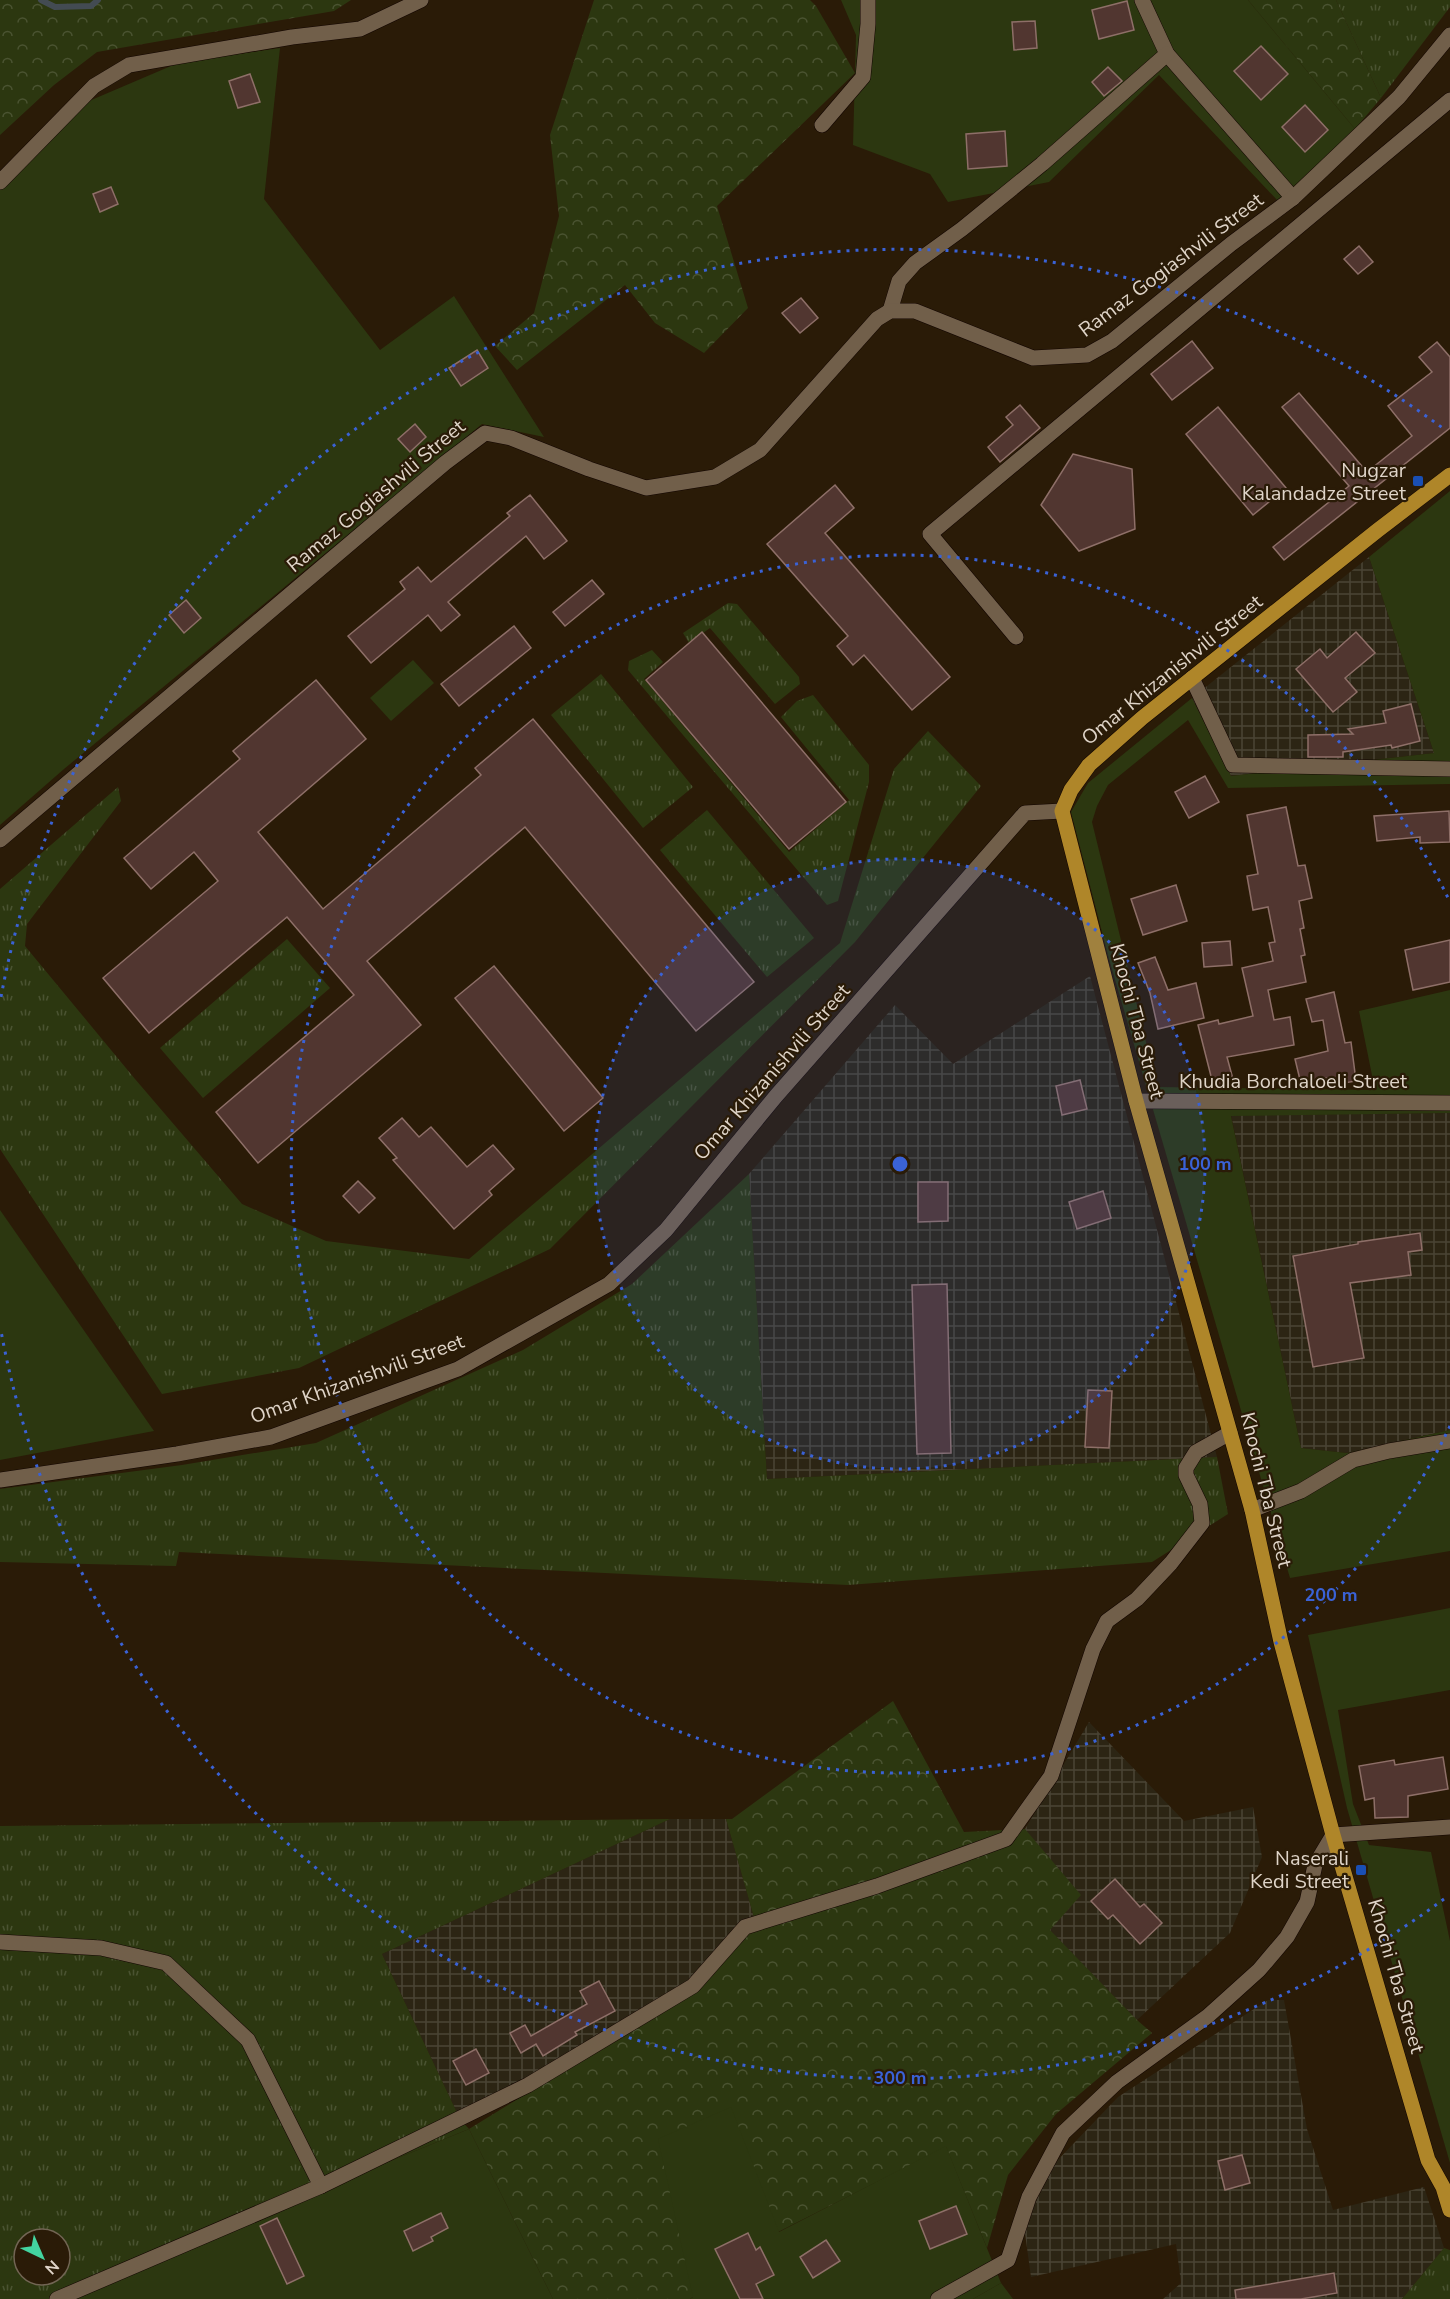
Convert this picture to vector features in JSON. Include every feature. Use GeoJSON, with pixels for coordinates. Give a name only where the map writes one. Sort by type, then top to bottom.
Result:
{"type":"FeatureCollection","features":[{"type":"Feature","properties":{"kind":"main road","name":"Omar Khizanishvili Street"},"geometry":{"type":"LineString","coordinates":[[1062,811],[1071,790],[1089,765],[1142,718],[1450,475]]}},
{"type":"Feature","properties":{"kind":"main road","name":"Khochi Tba Street"},"geometry":{"type":"LineString","coordinates":[[1062,811],[1136,1101],[1251,1510],[1281,1642],[1333,1835],[1428,2160],[1443,2187],[1450,2210]]}},
{"type":"Feature","properties":{"kind":"street"},"geometry":{"type":"LineString","coordinates":[[0,182],[94,86],[129,65],[291,37],[360,29],[421,0]]}},
{"type":"Feature","properties":{"kind":"street"},"geometry":{"type":"LineString","coordinates":[[822,125],[863,77],[868,0]]}},
{"type":"Feature","properties":{"kind":"street"},"geometry":{"type":"LineString","coordinates":[[1142,0],[1167,54],[1293,198]]}},
{"type":"Feature","properties":{"kind":"street","name":"Ramaz Gogiashvili Street"},"geometry":{"type":"LineString","coordinates":[[0,840],[436,471],[485,433],[511,438],[589,469],[646,488],[715,477],[760,450],[877,320],[890,310],[915,311],[1033,358],[1087,355],[1112,341],[1231,244],[1293,198],[1399,97],[1450,35]]}},
{"type":"Feature","properties":{"kind":"street"},"geometry":{"type":"LineString","coordinates":[[890,310],[899,280],[915,263],[962,229],[1042,164],[1167,54]]}},
{"type":"Feature","properties":{"kind":"street"},"geometry":{"type":"LineString","coordinates":[[1016,637],[930,534],[1450,100]]}},
{"type":"Feature","properties":{"kind":"street"},"geometry":{"type":"LineString","coordinates":[[1192,678],[1233,765],[1450,768]]}},
{"type":"Feature","properties":{"kind":"street","name":"Omar Khizanishvili Street"},"geometry":{"type":"LineString","coordinates":[[0,1480],[177,1454],[271,1437],[458,1369],[609,1284],[666,1230],[776,1096],[1025,813],[1062,811]]}},
{"type":"Feature","properties":{"kind":"street","name":"Khudia Borchaloeli Street"},"geometry":{"type":"LineString","coordinates":[[1136,1101],[1450,1103]]}},
{"type":"Feature","properties":{"kind":"street"},"geometry":{"type":"LineString","coordinates":[[57,2299],[321,2186],[528,2085],[693,1986],[745,1927],[877,1886],[1006,1839],[1051,1776],[1093,1648],[1107,1621],[1137,1599],[1171,1563],[1202,1523],[1200,1504],[1186,1475],[1186,1468],[1196,1452],[1230,1433]]}},
{"type":"Feature","properties":{"kind":"street"},"geometry":{"type":"LineString","coordinates":[[1251,1510],[1301,1491],[1353,1460],[1389,1450],[1450,1441]]}},
{"type":"Feature","properties":{"kind":"street"},"geometry":{"type":"LineString","coordinates":[[938,2299],[1008,2260],[1029,2197],[1063,2133],[1117,2082],[1208,2016],[1259,1970],[1287,1937],[1307,1902],[1315,1865],[1333,1835],[1450,1827]]}},
{"type":"Feature","properties":{"kind":"street"},"geometry":{"type":"LineString","coordinates":[[0,1942],[101,1948],[166,1964],[248,2040],[321,2186]]}},
{"type":"Feature","properties":{"kind":"shaded area"},"geometry":{"type":"Polygon","coordinates":[[[1369,557],[1434,753],[1231,776],[1192,698],[1369,557]]]}},
{"type":"Feature","properties":{"kind":"shaded area"},"geometry":{"type":"Polygon","coordinates":[[[1090,976],[1217,1457],[767,1479],[749,1174],[895,1005],[953,1064],[1090,976]]]}},
{"type":"Feature","properties":{"kind":"shaded area"},"geometry":{"type":"Polygon","coordinates":[[[1450,1113],[1450,1430],[1347,1453],[1301,1448],[1231,1115],[1450,1113]]]}},
{"type":"Feature","properties":{"kind":"shaded area"},"geometry":{"type":"Polygon","coordinates":[[[1089,1722],[1184,1821],[1253,1807],[1262,1857],[1230,1933],[1137,2020],[1049,1930],[1025,1829],[1089,1722]]]}},
{"type":"Feature","properties":{"kind":"shaded area"},"geometry":{"type":"Polygon","coordinates":[[[670,1819],[726,1819],[755,1921],[700,1987],[460,2119],[382,1954],[670,1819]]]}},
{"type":"Feature","properties":{"kind":"shaded area"},"geometry":{"type":"Polygon","coordinates":[[[1268,2000],[1284,2000],[1307,2129],[1333,2210],[1424,2187],[1444,2248],[1402,2299],[1163,2299],[1181,2283],[1176,2244],[1031,2277],[1024,2226],[1054,2164],[1118,2097],[1268,2000]]]}},
{"type":"Feature","properties":{"kind":"green space"},"geometry":{"type":"Polygon","coordinates":[[[0,0],[351,0],[334,11],[97,52],[54,85],[0,135],[0,0]]]}},
{"type":"Feature","properties":{"kind":"green space"},"geometry":{"type":"Polygon","coordinates":[[[594,0],[810,0],[816,6],[855,73],[717,206],[748,308],[704,353],[655,323],[625,285],[517,370],[495,346],[534,313],[559,216],[550,135],[594,0]]]}},
{"type":"Feature","properties":{"kind":"green space"},"geometry":{"type":"Polygon","coordinates":[[[841,0],[1248,0],[1355,129],[1278,201],[1159,75],[1049,182],[948,202],[930,174],[853,145],[856,35],[841,0]]]}},
{"type":"Feature","properties":{"kind":"green space"},"geometry":{"type":"Polygon","coordinates":[[[1248,0],[1336,0],[1381,98],[1355,129],[1248,0]]]}},
{"type":"Feature","properties":{"kind":"green space"},"geometry":{"type":"Polygon","coordinates":[[[1336,0],[1450,0],[1450,7],[1381,98],[1336,0]]]}},
{"type":"Feature","properties":{"kind":"green space"},"geometry":{"type":"Polygon","coordinates":[[[280,48],[264,199],[380,350],[454,296],[544,437],[482,424],[64,769],[0,825],[0,189],[89,101],[178,63],[280,48]]]}},
{"type":"Feature","properties":{"kind":"green space"},"geometry":{"type":"Polygon","coordinates":[[[1450,491],[1450,784],[1228,788],[1188,720],[1108,785],[1092,822],[1157,1087],[1375,1090],[1359,1011],[1450,990],[1450,1113],[1231,1116],[1301,1448],[1347,1453],[1450,1430],[1450,1551],[1290,1578],[1109,959],[1071,812],[1088,783],[1192,698],[1231,776],[1434,753],[1369,557],[1450,491]]]}},
{"type":"Feature","properties":{"kind":"green space"},"geometry":{"type":"Polygon","coordinates":[[[728,603],[737,604],[799,677],[800,684],[775,704],[710,628],[689,643],[683,633],[728,603]]]}},
{"type":"Feature","properties":{"kind":"green space"},"geometry":{"type":"Polygon","coordinates":[[[652,650],[663,662],[644,679],[789,852],[849,800],[781,717],[797,701],[813,695],[869,765],[869,782],[838,901],[827,905],[628,670],[629,661],[652,650]]]}},
{"type":"Feature","properties":{"kind":"green space"},"geometry":{"type":"Polygon","coordinates":[[[413,660],[434,683],[391,721],[370,698],[413,660]]]}},
{"type":"Feature","properties":{"kind":"green space"},"geometry":{"type":"Polygon","coordinates":[[[601,674],[693,787],[643,828],[551,715],[601,674]]]}},
{"type":"Feature","properties":{"kind":"green space"},"geometry":{"type":"Polygon","coordinates":[[[928,731],[981,786],[855,942],[550,1249],[299,1368],[162,1394],[0,1149],[0,889],[118,787],[121,801],[27,924],[25,946],[242,1204],[326,1241],[469,1259],[840,943],[894,769],[928,731]]]}},
{"type":"Feature","properties":{"kind":"green space"},"geometry":{"type":"Polygon","coordinates":[[[707,810],[814,938],[767,977],[660,850],[707,810]]]}},
{"type":"Feature","properties":{"kind":"green space"},"geometry":{"type":"Polygon","coordinates":[[[287,939],[330,988],[203,1098],[160,1048],[287,939]]]}},
{"type":"Feature","properties":{"kind":"green space"},"geometry":{"type":"Polygon","coordinates":[[[749,1174],[767,1479],[1217,1457],[1228,1514],[1152,1562],[848,1585],[179,1552],[176,1566],[0,1562],[0,1489],[182,1465],[316,1443],[523,1350],[632,1284],[749,1174]]]}},
{"type":"Feature","properties":{"kind":"green space"},"geometry":{"type":"Polygon","coordinates":[[[0,1210],[154,1431],[0,1460],[0,1210]]]}},
{"type":"Feature","properties":{"kind":"green space"},"geometry":{"type":"Polygon","coordinates":[[[1450,1608],[1450,1690],[1338,1710],[1353,1804],[1369,1845],[1431,1852],[1450,1941],[1450,2163],[1347,1808],[1308,1635],[1450,1608]]]}},
{"type":"Feature","properties":{"kind":"green space"},"geometry":{"type":"Polygon","coordinates":[[[893,1701],[964,1832],[1025,1829],[1081,1895],[1050,1930],[1152,2033],[1056,2114],[1008,2175],[987,2248],[946,2147],[778,2232],[690,2299],[553,2299],[469,2129],[700,1987],[755,1921],[726,1819],[732,1819],[893,1701]]]}},
{"type":"Feature","properties":{"kind":"green space"},"geometry":{"type":"Polygon","coordinates":[[[670,1819],[382,1954],[460,2119],[469,2129],[52,2299],[0,2299],[0,1826],[670,1819]]]}},
{"type":"Feature","properties":{"kind":"green space"},"geometry":{"type":"Polygon","coordinates":[[[731,2107],[779,2232],[946,2146],[1001,2283],[973,2299],[690,2299],[693,2297],[658,2139],[731,2107]]]}},
{"type":"Feature","properties":{"kind":"green space"},"geometry":{"type":"Polygon","coordinates":[[[469,2129],[553,2299],[52,2299],[469,2129]]]}},
{"type":"Feature","properties":{"kind":"green space"},"geometry":{"type":"Polygon","coordinates":[[[1444,2248],[1450,2250],[1450,2299],[1402,2299],[1444,2248]]]}},
{"type":"Feature","properties":{"kind":"green space"},"geometry":{"type":"Polygon","coordinates":[[[1001,2283],[1013,2299],[973,2299],[1001,2283]]]}},
{"type":"Feature","properties":{"kind":"building"},"geometry":{"type":"Polygon","coordinates":[[[1127,1],[1134,30],[1099,39],[1092,10],[1127,1]]]}},
{"type":"Feature","properties":{"kind":"building"},"geometry":{"type":"Polygon","coordinates":[[[1035,21],[1037,48],[1014,50],[1012,22],[1035,21]]]}},
{"type":"Feature","properties":{"kind":"building"},"geometry":{"type":"Polygon","coordinates":[[[1261,46],[1288,74],[1261,100],[1234,71],[1261,46]]]}},
{"type":"Feature","properties":{"kind":"building"},"geometry":{"type":"Polygon","coordinates":[[[1108,67],[1122,81],[1104,96],[1092,82],[1108,67]]]}},
{"type":"Feature","properties":{"kind":"building"},"geometry":{"type":"Polygon","coordinates":[[[250,74],[260,102],[238,108],[229,81],[250,74]]]}},
{"type":"Feature","properties":{"kind":"building"},"geometry":{"type":"Polygon","coordinates":[[[1305,105],[1328,130],[1305,152],[1282,127],[1305,105]]]}},
{"type":"Feature","properties":{"kind":"building"},"geometry":{"type":"Polygon","coordinates":[[[1005,131],[1007,166],[968,169],[966,134],[1005,131]]]}},
{"type":"Feature","properties":{"kind":"building"},"geometry":{"type":"Polygon","coordinates":[[[111,187],[118,204],[100,212],[93,194],[111,187]]]}},
{"type":"Feature","properties":{"kind":"building"},"geometry":{"type":"Polygon","coordinates":[[[1359,246],[1373,262],[1358,274],[1344,259],[1359,246]]]}},
{"type":"Feature","properties":{"kind":"building"},"geometry":{"type":"Polygon","coordinates":[[[801,298],[818,318],[800,333],[782,313],[801,298]]]}},
{"type":"Feature","properties":{"kind":"building"},"geometry":{"type":"Polygon","coordinates":[[[1192,341],[1213,368],[1172,400],[1151,374],[1192,341]]]}},
{"type":"Feature","properties":{"kind":"building"},"geometry":{"type":"Polygon","coordinates":[[[1437,342],[1450,357],[1450,428],[1284,560],[1273,547],[1349,486],[1282,407],[1299,393],[1367,472],[1412,436],[1388,406],[1432,372],[1419,357],[1437,342]]]}},
{"type":"Feature","properties":{"kind":"building"},"geometry":{"type":"Polygon","coordinates":[[[477,350],[488,368],[461,386],[449,368],[477,350]]]}},
{"type":"Feature","properties":{"kind":"building"},"geometry":{"type":"Polygon","coordinates":[[[1020,405],[1040,428],[1000,462],[988,447],[1013,425],[1006,417],[1020,405]]]}},
{"type":"Feature","properties":{"kind":"building"},"geometry":{"type":"Polygon","coordinates":[[[1218,407],[1286,488],[1253,515],[1186,434],[1218,407]]]}},
{"type":"Feature","properties":{"kind":"building"},"geometry":{"type":"Polygon","coordinates":[[[415,424],[426,437],[410,452],[398,439],[415,424]]]}},
{"type":"Feature","properties":{"kind":"building"},"geometry":{"type":"Polygon","coordinates":[[[1073,454],[1132,469],[1135,529],[1079,551],[1041,505],[1073,454]]]}},
{"type":"Feature","properties":{"kind":"building"},"geometry":{"type":"Polygon","coordinates":[[[835,485],[854,508],[825,533],[950,677],[912,710],[864,655],[853,665],[837,646],[848,636],[767,544],[835,485]]]}},
{"type":"Feature","properties":{"kind":"building"},"geometry":{"type":"Polygon","coordinates":[[[530,495],[567,541],[544,559],[526,536],[448,602],[460,615],[441,631],[428,615],[371,663],[348,636],[405,589],[400,582],[418,567],[431,582],[510,516],[507,513],[530,495]]]}},
{"type":"Feature","properties":{"kind":"building"},"geometry":{"type":"Polygon","coordinates":[[[592,580],[604,594],[565,626],[553,612],[592,580]]]}},
{"type":"Feature","properties":{"kind":"building"},"geometry":{"type":"Polygon","coordinates":[[[186,600],[201,618],[184,633],[169,615],[186,600]]]}},
{"type":"Feature","properties":{"kind":"building"},"geometry":{"type":"Polygon","coordinates":[[[514,626],[531,648],[459,706],[441,684],[514,626]]]}},
{"type":"Feature","properties":{"kind":"building"},"geometry":{"type":"Polygon","coordinates":[[[702,632],[846,802],[789,849],[646,680],[702,632]]]}},
{"type":"Feature","properties":{"kind":"building"},"geometry":{"type":"Polygon","coordinates":[[[1356,632],[1375,653],[1345,678],[1357,692],[1333,712],[1296,669],[1320,649],[1327,658],[1356,632]]]}},
{"type":"Feature","properties":{"kind":"building"},"geometry":{"type":"Polygon","coordinates":[[[316,680],[366,739],[258,832],[323,909],[481,775],[475,768],[533,719],[754,982],[696,1031],[525,827],[367,961],[421,1025],[258,1163],[216,1112],[354,995],[287,917],[149,1033],[103,978],[218,881],[194,852],[151,889],[124,858],[240,759],[233,751],[316,680]]]}},
{"type":"Feature","properties":{"kind":"building"},"geometry":{"type":"Polygon","coordinates":[[[1411,704],[1420,741],[1392,748],[1391,745],[1343,752],[1343,757],[1308,757],[1308,735],[1353,734],[1348,729],[1386,723],[1383,711],[1411,704]]]}},
{"type":"Feature","properties":{"kind":"building"},"geometry":{"type":"Polygon","coordinates":[[[1205,776],[1219,802],[1189,818],[1175,792],[1205,776]]]}},
{"type":"Feature","properties":{"kind":"building"},"geometry":{"type":"Polygon","coordinates":[[[1286,807],[1298,866],[1305,865],[1312,898],[1299,901],[1304,928],[1300,929],[1305,955],[1301,956],[1306,982],[1268,990],[1274,1020],[1290,1017],[1294,1045],[1227,1057],[1234,1083],[1214,1088],[1198,1025],[1218,1020],[1219,1024],[1253,1016],[1242,968],[1273,961],[1269,943],[1275,942],[1268,907],[1253,910],[1247,876],[1258,874],[1247,815],[1286,807]]]}},
{"type":"Feature","properties":{"kind":"building"},"geometry":{"type":"Polygon","coordinates":[[[1449,811],[1450,842],[1420,843],[1420,837],[1377,841],[1374,816],[1449,811]]]}},
{"type":"Feature","properties":{"kind":"building"},"geometry":{"type":"Polygon","coordinates":[[[1176,885],[1187,921],[1143,935],[1131,899],[1176,885]]]}},
{"type":"Feature","properties":{"kind":"building"},"geometry":{"type":"Polygon","coordinates":[[[1450,940],[1450,982],[1413,990],[1405,950],[1450,940]]]}},
{"type":"Feature","properties":{"kind":"building"},"geometry":{"type":"Polygon","coordinates":[[[1230,941],[1232,965],[1204,967],[1202,943],[1230,941]]]}},
{"type":"Feature","properties":{"kind":"building"},"geometry":{"type":"Polygon","coordinates":[[[1155,957],[1168,990],[1196,983],[1204,1018],[1158,1029],[1150,993],[1138,963],[1155,957]]]}},
{"type":"Feature","properties":{"kind":"building"},"geometry":{"type":"Polygon","coordinates":[[[494,966],[603,1098],[564,1131],[455,998],[494,966]]]}},
{"type":"Feature","properties":{"kind":"building"},"geometry":{"type":"Polygon","coordinates":[[[1334,992],[1345,1043],[1351,1042],[1356,1081],[1333,1085],[1332,1077],[1301,1084],[1295,1059],[1328,1051],[1323,1020],[1312,1022],[1306,999],[1334,992]]]}},
{"type":"Feature","properties":{"kind":"building"},"geometry":{"type":"Polygon","coordinates":[[[1080,1080],[1087,1109],[1062,1115],[1056,1086],[1080,1080]]]}},
{"type":"Feature","properties":{"kind":"building"},"geometry":{"type":"Polygon","coordinates":[[[402,1118],[419,1137],[431,1127],[467,1167],[493,1145],[514,1169],[489,1191],[492,1195],[454,1229],[393,1160],[397,1158],[379,1138],[402,1118]]]}},
{"type":"Feature","properties":{"kind":"building"},"geometry":{"type":"Polygon","coordinates":[[[358,1181],[375,1198],[359,1213],[343,1196],[358,1181]]]}},
{"type":"Feature","properties":{"kind":"building"},"geometry":{"type":"Polygon","coordinates":[[[918,1182],[948,1182],[948,1221],[918,1222],[918,1182]]]}},
{"type":"Feature","properties":{"kind":"building"},"geometry":{"type":"Polygon","coordinates":[[[1103,1191],[1111,1218],[1077,1229],[1069,1202],[1103,1191]]]}},
{"type":"Feature","properties":{"kind":"building"},"geometry":{"type":"Polygon","coordinates":[[[1420,1233],[1422,1250],[1408,1252],[1411,1275],[1350,1283],[1364,1358],[1313,1367],[1293,1256],[1358,1244],[1358,1242],[1420,1233]]]}},
{"type":"Feature","properties":{"kind":"building"},"geometry":{"type":"Polygon","coordinates":[[[947,1284],[951,1453],[917,1454],[912,1285],[947,1284]]]}},
{"type":"Feature","properties":{"kind":"building"},"geometry":{"type":"Polygon","coordinates":[[[1088,1390],[1112,1391],[1109,1448],[1085,1447],[1088,1390]]]}},
{"type":"Feature","properties":{"kind":"building"},"geometry":{"type":"Polygon","coordinates":[[[1443,1757],[1448,1789],[1408,1796],[1408,1817],[1375,1818],[1374,1798],[1365,1800],[1359,1766],[1394,1760],[1395,1765],[1443,1757]]]}},
{"type":"Feature","properties":{"kind":"building"},"geometry":{"type":"Polygon","coordinates":[[[1115,1879],[1140,1907],[1144,1904],[1162,1923],[1140,1944],[1113,1915],[1108,1919],[1091,1901],[1115,1879]]]}},
{"type":"Feature","properties":{"kind":"building"},"geometry":{"type":"Polygon","coordinates":[[[599,1981],[615,2011],[575,2032],[577,2035],[543,2056],[536,2044],[521,2053],[510,2033],[525,2025],[531,2036],[587,2004],[580,1991],[599,1981]]]}},
{"type":"Feature","properties":{"kind":"building"},"geometry":{"type":"Polygon","coordinates":[[[476,2049],[489,2073],[466,2085],[453,2061],[476,2049]]]}},
{"type":"Feature","properties":{"kind":"building"},"geometry":{"type":"Polygon","coordinates":[[[1242,2155],[1250,2183],[1225,2190],[1218,2161],[1242,2155]]]}},
{"type":"Feature","properties":{"kind":"building"},"geometry":{"type":"Polygon","coordinates":[[[956,2206],[967,2234],[930,2249],[919,2221],[956,2206]]]}},
{"type":"Feature","properties":{"kind":"building"},"geometry":{"type":"Polygon","coordinates":[[[441,2213],[448,2228],[431,2237],[433,2241],[413,2251],[404,2231],[441,2213]]]}},
{"type":"Feature","properties":{"kind":"building"},"geometry":{"type":"Polygon","coordinates":[[[277,2218],[304,2276],[287,2284],[260,2226],[277,2218]]]}},
{"type":"Feature","properties":{"kind":"building"},"geometry":{"type":"Polygon","coordinates":[[[748,2233],[756,2250],[760,2247],[774,2275],[756,2284],[763,2299],[740,2299],[715,2249],[748,2233]]]}},
{"type":"Feature","properties":{"kind":"building"},"geometry":{"type":"Polygon","coordinates":[[[826,2240],[840,2261],[813,2278],[800,2257],[826,2240]]]}},
{"type":"Feature","properties":{"kind":"building"},"geometry":{"type":"Polygon","coordinates":[[[1334,2273],[1337,2293],[1301,2299],[1236,2299],[1235,2290],[1334,2273]]]}},
{"type":"Feature","properties":{"kind":"waterway"},"geometry":{"type":"LineString","coordinates":[[41,0],[55,7],[91,6],[98,0]]}},
{"type":"Feature","properties":{"kind":"place","name":"Nugzar Kalandadze Street"},"geometry":{"type":"Point","coordinates":[1418,481]}},
{"type":"Feature","properties":{"kind":"place","name":"Naserali Kedi Street"},"geometry":{"type":"Point","coordinates":[1361,1870]}}]}
